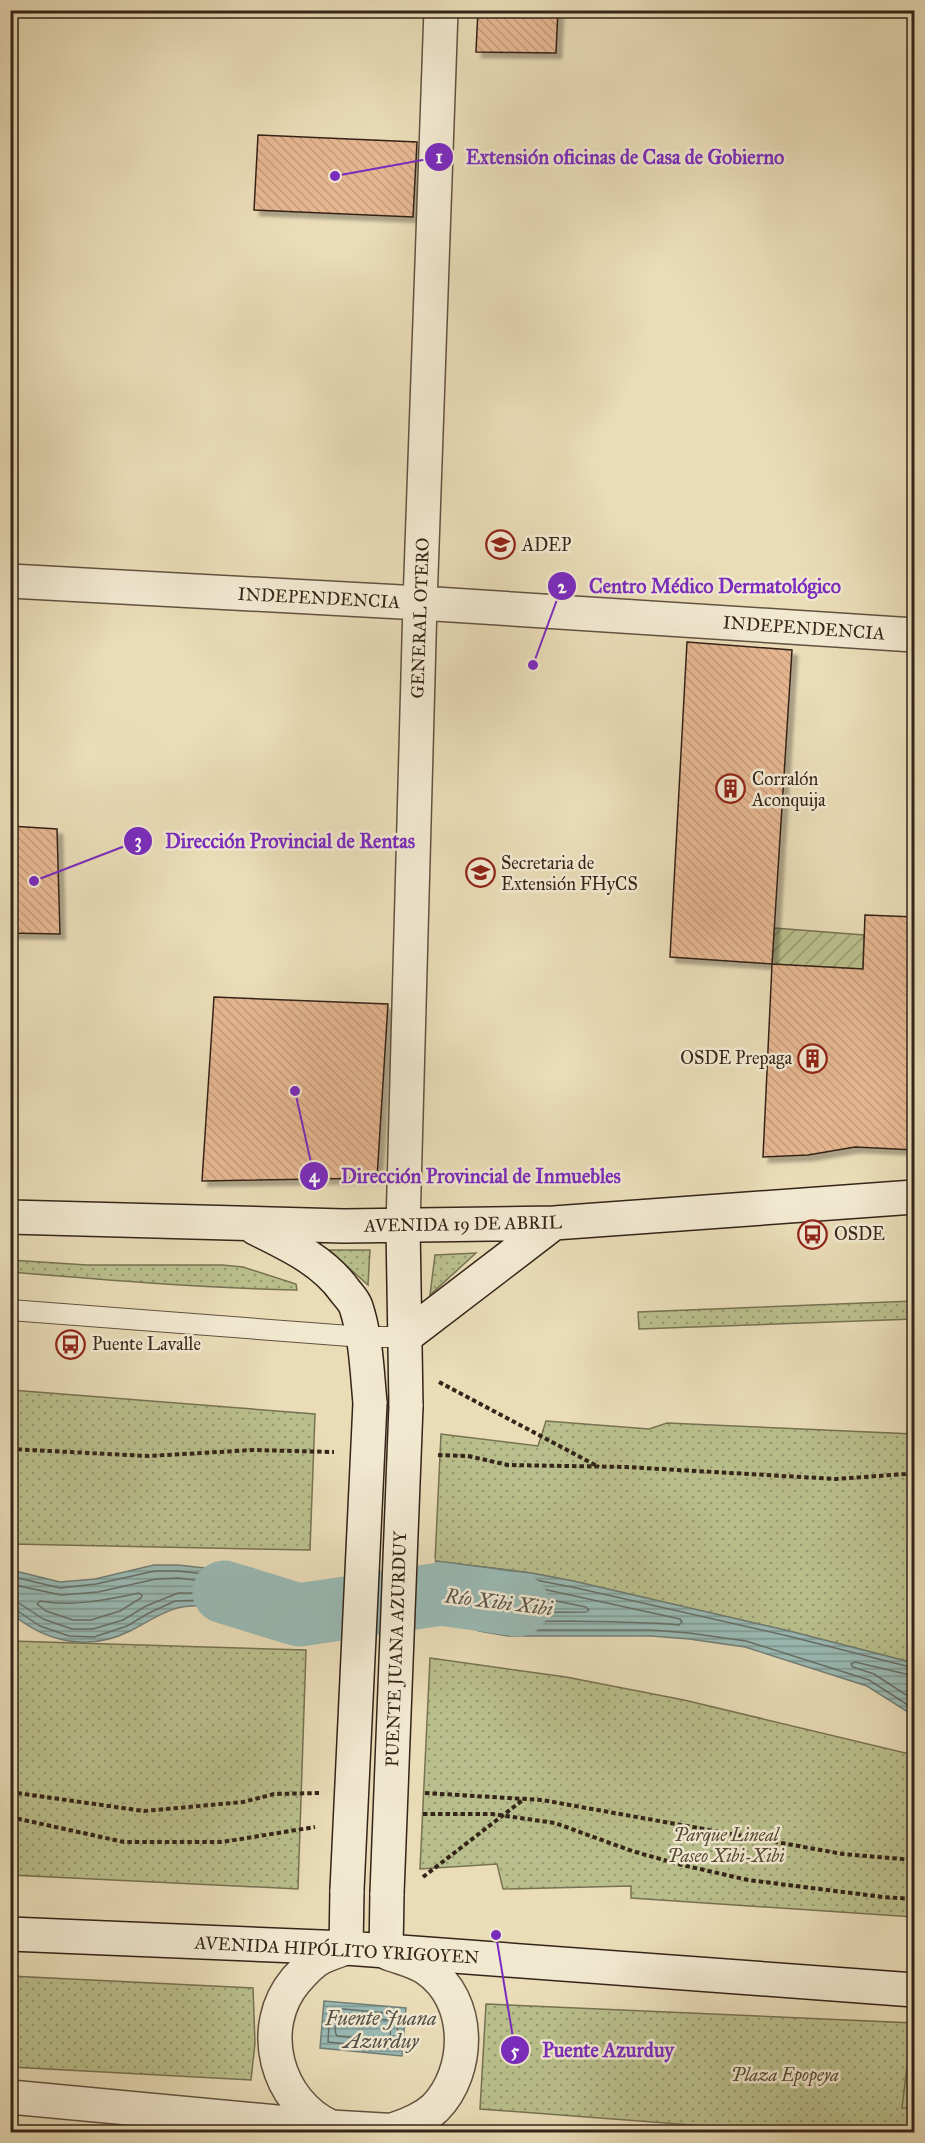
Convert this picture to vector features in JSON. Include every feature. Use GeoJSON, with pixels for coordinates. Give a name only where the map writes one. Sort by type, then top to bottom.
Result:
{"type":"FeatureCollection","features":[{"type":"Feature","properties":{"kind":"street","name":"GENERAL OTERO"},"geometry":{"type":"LineString","coordinates":[[405,1337],[403,1226],[420,603],[441,10]]}},
{"type":"Feature","properties":{"kind":"street","name":"INDEPENDENCIA"},"geometry":{"type":"LineString","coordinates":[[10,581],[420,603],[915,635]]}},
{"type":"Feature","properties":{"kind":"street","name":"AVENIDA 19 DE ABRIL"},"geometry":{"type":"LineString","coordinates":[[10,1217],[403,1226],[554,1223],[915,1197]]}},
{"type":"Feature","properties":{"kind":"street"},"geometry":{"type":"LineString","coordinates":[[405,1337],[554,1223]]}},
{"type":"Feature","properties":{"kind":"street","name":"PUENTE JUANA AZURDUY"},"geometry":{"type":"LineString","coordinates":[[245,1224],[292,1246],[336,1278],[355,1304],[363,1337],[370,1403],[346,1890],[346,1948]]}},
{"type":"Feature","properties":{"kind":"street","name":"PUENTE JUANA AZURDUY"},"geometry":{"type":"LineString","coordinates":[[386,1952],[406,1406],[405,1337]]}},
{"type":"Feature","properties":{"kind":"street","name":"AVENIDA HIPÓLITO YRIGOYEN"},"geometry":{"type":"LineString","coordinates":[[10,1934],[346,1948],[915,1990]]}},
{"type":"Feature","properties":{"kind":"street"},"geometry":{"type":"LineString","coordinates":[[346,1948],[320,1958],[292,1985],[282,2002],[275,2042],[280,2070],[293,2097],[306,2111],[321,2122],[371,2130]]}},
{"type":"Feature","properties":{"kind":"street"},"geometry":{"type":"LineString","coordinates":[[10,2097],[371,2130],[419,2120],[447,2093],[456,2075],[462,2045],[461,2025],[452,1996],[440,1980],[426,1968],[386,1952]]}},
{"type":"Feature","properties":{"kind":"lane"},"geometry":{"type":"LineString","coordinates":[[10,1310],[363,1337],[405,1337]]}},
{"type":"Feature","properties":{"kind":"path"},"geometry":{"type":"LineString","coordinates":[[438,1382],[600,1467]]}},
{"type":"Feature","properties":{"kind":"path"},"geometry":{"type":"LineString","coordinates":[[10,1449],[149,1456],[254,1450],[337,1452]]}},
{"type":"Feature","properties":{"kind":"path"},"geometry":{"type":"LineString","coordinates":[[432,1455],[468,1456],[508,1465],[600,1467],[836,1479],[905,1474],[915,1471]]}},
{"type":"Feature","properties":{"kind":"path"},"geometry":{"type":"LineString","coordinates":[[10,1792],[144,1811],[243,1802],[274,1794],[321,1793]]}},
{"type":"Feature","properties":{"kind":"path"},"geometry":{"type":"LineString","coordinates":[[416,1793],[554,1802],[843,1854],[915,1860]]}},
{"type":"Feature","properties":{"kind":"path"},"geometry":{"type":"LineString","coordinates":[[420,1880],[524,1799]]}},
{"type":"Feature","properties":{"kind":"path"},"geometry":{"type":"LineString","coordinates":[[415,1815],[438,1813],[503,1815],[555,1822],[632,1851],[748,1880],[915,1899]]}},
{"type":"Feature","properties":{"kind":"path"},"geometry":{"type":"LineString","coordinates":[[10,1817],[124,1842],[222,1842],[324,1825]]}},
{"type":"Feature","properties":{"kind":"green space"},"geometry":{"type":"Polygon","coordinates":[[[774,928],[864,935],[863,969],[772,964],[774,928]]]}},
{"type":"Feature","properties":{"kind":"green space"},"geometry":{"type":"Polygon","coordinates":[[[329,1250],[370,1250],[368,1285],[329,1250]]]}},
{"type":"Feature","properties":{"kind":"green space"},"geometry":{"type":"Polygon","coordinates":[[[476,1253],[430,1295],[435,1255],[476,1253]]]}},
{"type":"Feature","properties":{"kind":"green space"},"geometry":{"type":"Polygon","coordinates":[[[10,1260],[87,1265],[243,1267],[296,1284],[297,1290],[189,1286],[11,1272],[10,1260]]]}},
{"type":"Feature","properties":{"kind":"green space"},"geometry":{"type":"Polygon","coordinates":[[[914,1301],[914,1319],[639,1329],[638,1312],[914,1301]]]}},
{"type":"Feature","properties":{"kind":"green space"},"geometry":{"type":"Polygon","coordinates":[[[11,1390],[315,1414],[310,1550],[11,1544],[11,1390]]]}},
{"type":"Feature","properties":{"kind":"green space"},"geometry":{"type":"Polygon","coordinates":[[[546,1421],[649,1429],[667,1423],[914,1434],[914,1663],[789,1631],[573,1581],[531,1573],[435,1561],[441,1434],[538,1446],[546,1421]]]}},
{"type":"Feature","properties":{"kind":"green space"},"geometry":{"type":"Polygon","coordinates":[[[11,1641],[306,1650],[298,1889],[11,1875],[11,1641]]]}},
{"type":"Feature","properties":{"kind":"green space","name":"Parque Lineal Paseo Xibi-Xibi"},"geometry":{"type":"Polygon","coordinates":[[[430,1658],[566,1677],[684,1700],[914,1755],[914,1917],[631,1898],[631,1886],[503,1889],[497,1864],[420,1869],[430,1658]]]}},
{"type":"Feature","properties":{"kind":"green space"},"geometry":{"type":"Polygon","coordinates":[[[10,1976],[253,1988],[255,2043],[251,2080],[11,2067],[10,1976]]]}},
{"type":"Feature","properties":{"kind":"green space","name":"Plaza Epopeya"},"geometry":{"type":"Polygon","coordinates":[[[486,2004],[914,2023],[914,2132],[784,2132],[480,2109],[486,2004]]]}},
{"type":"Feature","properties":{"kind":"green space"},"geometry":{"type":"Polygon","coordinates":[[[908,2058],[914,2059],[914,2108],[902,2108],[908,2058]]]}},
{"type":"Feature","properties":{"kind":"water"},"geometry":{"type":"Polygon","coordinates":[[[435,1561],[531,1573],[573,1581],[789,1631],[914,1663],[914,1716],[867,1686],[745,1647],[651,1636],[508,1636],[479,1631],[432,1615],[435,1561]]]}},
{"type":"Feature","properties":{"kind":"water"},"geometry":{"type":"Polygon","coordinates":[[[154,1565],[223,1570],[281,1591],[309,1588],[307,1639],[276,1629],[244,1625],[219,1611],[202,1606],[181,1607],[114,1637],[83,1642],[68,1641],[38,1631],[11,1613],[11,1570],[60,1582],[95,1579],[154,1565]]]}},
{"type":"Feature","properties":{"kind":"water","name":"Fuente Juana Azurduy"},"geometry":{"type":"Polygon","coordinates":[[[324,2001],[406,2008],[402,2056],[320,2048],[324,2001]]]}},
{"type":"Feature","properties":{"kind":"pier"},"geometry":{"type":"Polygon","coordinates":[[[435,1558],[432,1618],[429,1615],[432,1561],[435,1558]]]}},
{"type":"Feature","properties":{"kind":"pier"},"geometry":{"type":"Polygon","coordinates":[[[309,1585],[312,1588],[310,1639],[307,1642],[309,1585]]]}},
{"type":"Feature","properties":{"kind":"building"},"geometry":{"type":"Polygon","coordinates":[[[478,10],[558,10],[556,53],[476,52],[478,10]]]}},
{"type":"Feature","properties":{"kind":"building"},"geometry":{"type":"Polygon","coordinates":[[[258,135],[417,142],[413,217],[254,210],[258,135]]]}},
{"type":"Feature","properties":{"kind":"building","name":"Corralón Aconquija"},"geometry":{"type":"Polygon","coordinates":[[[687,642],[792,650],[772,964],[670,957],[687,642]]]}},
{"type":"Feature","properties":{"kind":"building"},"geometry":{"type":"Polygon","coordinates":[[[10,826],[57,829],[60,934],[10,933],[10,826]]]}},
{"type":"Feature","properties":{"kind":"building"},"geometry":{"type":"Polygon","coordinates":[[[865,915],[915,917],[915,1150],[855,1147],[808,1155],[763,1157],[772,964],[863,969],[865,915]]]}},
{"type":"Feature","properties":{"kind":"building"},"geometry":{"type":"Polygon","coordinates":[[[214,997],[388,1004],[377,1178],[202,1181],[214,997]]]}},
{"type":"Feature","properties":{"kind":"waterway","name":"Río Xibi Xibi"},"geometry":{"type":"LineString","coordinates":[[224,1592],[299,1615],[441,1594],[518,1605]]}},
{"type":"Feature","properties":{"kind":"place","name":"Extensión oficinas de Casa de Gobierno"},"geometry":{"type":"Point","coordinates":[335,176]}},
{"type":"Feature","properties":{"kind":"place","name":"ADEP"},"geometry":{"type":"Point","coordinates":[501,545]}},
{"type":"Feature","properties":{"kind":"place","name":"Centro Médico Dermatológico"},"geometry":{"type":"Point","coordinates":[533,665]}},
{"type":"Feature","properties":{"kind":"place","name":"Corralón Aconquija"},"geometry":{"type":"Point","coordinates":[731,789]}},
{"type":"Feature","properties":{"kind":"place","name":"Secretaria de Extensión FHyCS"},"geometry":{"type":"Point","coordinates":[480,873]}},
{"type":"Feature","properties":{"kind":"place","name":"Dirección Provincial de Rentas"},"geometry":{"type":"Point","coordinates":[34,881]}},
{"type":"Feature","properties":{"kind":"place","name":"OSDE Prepaga"},"geometry":{"type":"Point","coordinates":[813,1058]}},
{"type":"Feature","properties":{"kind":"place","name":"Dirección Provincial de Inmuebles"},"geometry":{"type":"Point","coordinates":[295,1091]}},
{"type":"Feature","properties":{"kind":"place","name":"OSDE"},"geometry":{"type":"Point","coordinates":[813,1234]}},
{"type":"Feature","properties":{"kind":"place","name":"Puente Lavalle"},"geometry":{"type":"Point","coordinates":[71,1344]}},
{"type":"Feature","properties":{"kind":"place","name":"Puente Azurduy"},"geometry":{"type":"Point","coordinates":[496,1935]}}]}
